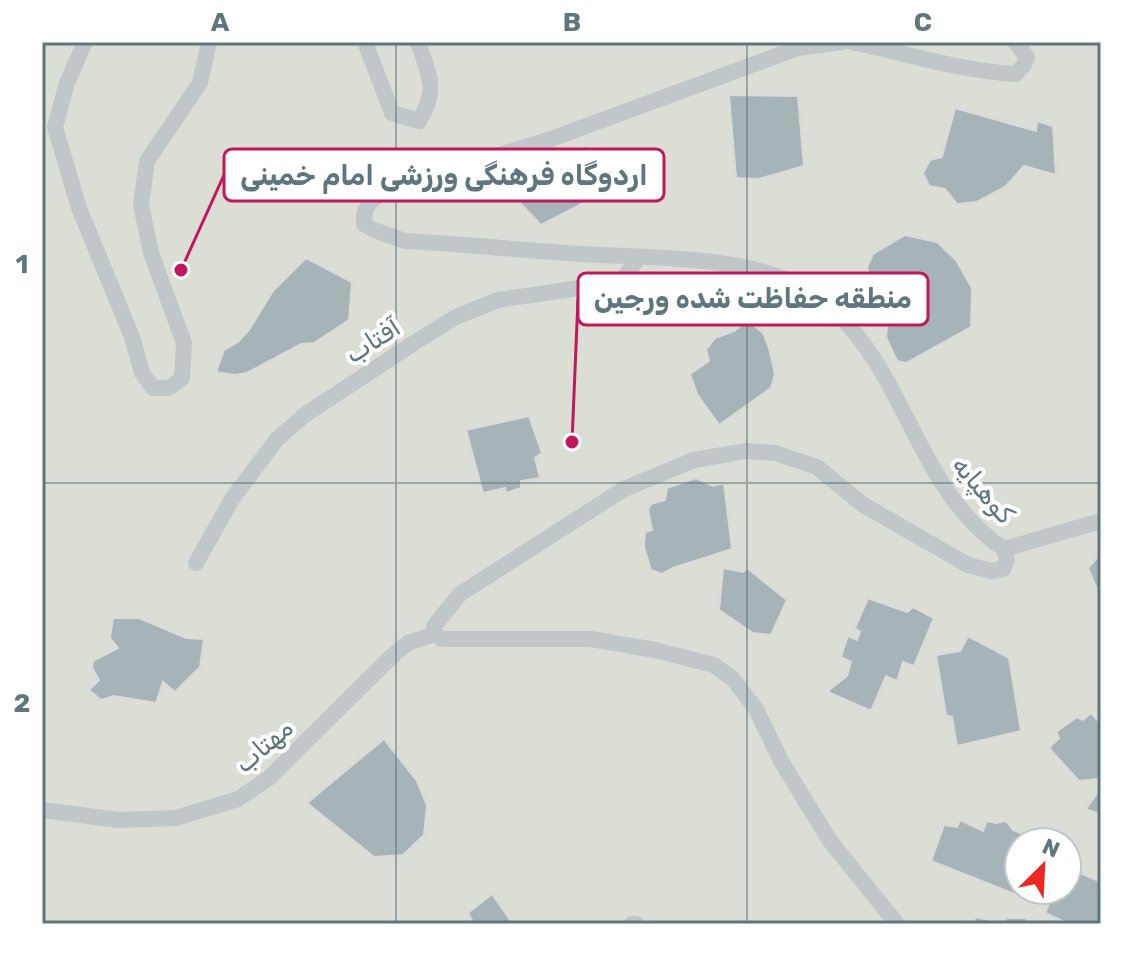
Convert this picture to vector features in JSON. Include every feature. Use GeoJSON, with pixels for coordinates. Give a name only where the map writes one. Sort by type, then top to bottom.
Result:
{"type":"FeatureCollection","features":[{"type":"Feature","properties":{"kind":"street"},"geometry":{"type":"LineString","coordinates":[[85,42],[67,83],[55,127],[79,208],[132,337],[142,373],[153,388],[169,388],[182,378],[184,343],[151,253],[141,205],[147,161],[200,83],[209,42]]}},
{"type":"Feature","properties":{"kind":"street"},"geometry":{"type":"LineString","coordinates":[[365,42],[392,113],[419,121],[432,101],[430,79],[418,42]]}},
{"type":"Feature","properties":{"kind":"street","name":"کوهپایه"},"geometry":{"type":"LineString","coordinates":[[435,634],[434,626],[460,594],[613,496],[694,460],[746,451],[775,453],[817,467],[862,504],[968,565],[991,571],[1003,569],[1007,559],[1004,549],[983,535],[947,493],[924,455],[906,412],[851,327],[827,304],[799,286],[762,271],[639,257],[405,241],[364,224],[365,207],[375,196],[393,188],[551,139],[798,48],[842,42]]}},
{"type":"Feature","properties":{"kind":"street"},"geometry":{"type":"LineString","coordinates":[[851,42],[896,50],[940,64],[1016,74],[1027,57],[1015,42]]}},
{"type":"Feature","properties":{"kind":"street","name":"آفتاب"},"geometry":{"type":"LineString","coordinates":[[196,563],[232,499],[277,439],[306,414],[456,317],[498,300],[621,282],[639,257]]}},
{"type":"Feature","properties":{"kind":"street"},"geometry":{"type":"LineString","coordinates":[[1004,549],[1101,521]]}},
{"type":"Feature","properties":{"kind":"street"},"geometry":{"type":"LineString","coordinates":[[435,634],[442,639],[457,641],[591,639],[655,650],[714,665],[733,679],[756,709],[781,761],[830,841],[897,924]]}},
{"type":"Feature","properties":{"kind":"street","name":"مهتاب"},"geometry":{"type":"LineString","coordinates":[[43,810],[118,820],[176,818],[238,799],[269,778],[392,656],[408,643],[435,634]]}},
{"type":"Feature","properties":{"kind":"shaded area"},"geometry":{"type":"Polygon","coordinates":[[[42,42],[1101,42],[1101,924],[42,924],[42,42]]]}},
{"type":"Feature","properties":{"kind":"building"},"geometry":{"type":"Polygon","coordinates":[[[729,95],[798,96],[804,166],[759,179],[736,178],[729,95]]]}},
{"type":"Feature","properties":{"kind":"building"},"geometry":{"type":"Polygon","coordinates":[[[955,108],[1036,131],[1037,121],[1053,126],[1056,175],[1024,166],[1005,187],[977,202],[957,204],[945,189],[929,186],[923,173],[930,160],[942,157],[955,108]]]}},
{"type":"Feature","properties":{"kind":"building"},"geometry":{"type":"Polygon","coordinates":[[[585,145],[616,172],[607,185],[576,207],[541,225],[518,201],[525,190],[522,176],[578,155],[585,145]]]}},
{"type":"Feature","properties":{"kind":"building"},"geometry":{"type":"Polygon","coordinates":[[[905,235],[937,242],[956,260],[972,288],[971,327],[906,363],[897,361],[886,337],[887,327],[869,295],[873,289],[867,267],[873,254],[905,235]]]}},
{"type":"Feature","properties":{"kind":"building"},"geometry":{"type":"Polygon","coordinates":[[[306,258],[352,282],[349,320],[314,343],[301,344],[247,373],[216,372],[224,350],[238,342],[249,330],[273,291],[306,258]]]}},
{"type":"Feature","properties":{"kind":"building"},"geometry":{"type":"Polygon","coordinates":[[[748,320],[763,333],[775,374],[771,388],[719,425],[697,394],[690,374],[709,361],[706,350],[715,338],[734,331],[748,320]]]}},
{"type":"Feature","properties":{"kind":"building"},"geometry":{"type":"Polygon","coordinates":[[[529,416],[542,453],[535,458],[540,478],[521,481],[521,488],[506,493],[505,488],[483,493],[466,430],[529,416]]]}},
{"type":"Feature","properties":{"kind":"building"},"geometry":{"type":"Polygon","coordinates":[[[696,478],[713,486],[724,483],[732,549],[662,574],[651,570],[644,547],[645,532],[652,530],[648,510],[651,504],[665,500],[667,488],[696,478]]]}},
{"type":"Feature","properties":{"kind":"building"},"geometry":{"type":"Polygon","coordinates":[[[1101,553],[1101,599],[1088,568],[1101,553]]]}},
{"type":"Feature","properties":{"kind":"building"},"geometry":{"type":"Polygon","coordinates":[[[723,568],[743,572],[747,568],[787,600],[771,635],[753,633],[719,610],[723,568]]]}},
{"type":"Feature","properties":{"kind":"building"},"geometry":{"type":"Polygon","coordinates":[[[868,598],[907,612],[913,607],[934,618],[914,666],[903,662],[897,681],[886,676],[871,711],[829,690],[847,676],[851,662],[841,657],[848,636],[857,640],[860,632],[855,628],[868,598]]]}},
{"type":"Feature","properties":{"kind":"building"},"geometry":{"type":"Polygon","coordinates":[[[113,618],[139,618],[186,638],[204,639],[200,667],[175,692],[163,682],[156,703],[114,696],[101,700],[89,690],[99,680],[92,668],[93,661],[118,648],[110,638],[113,618]]]}},
{"type":"Feature","properties":{"kind":"building"},"geometry":{"type":"Polygon","coordinates":[[[968,636],[1009,658],[1021,731],[957,746],[952,717],[946,715],[936,655],[960,651],[968,636]]]}},
{"type":"Feature","properties":{"kind":"building"},"geometry":{"type":"Polygon","coordinates":[[[1091,713],[1101,724],[1101,775],[1098,779],[1079,781],[1049,748],[1059,738],[1056,732],[1077,717],[1083,720],[1091,713]]]}},
{"type":"Feature","properties":{"kind":"building"},"geometry":{"type":"Polygon","coordinates":[[[384,739],[417,781],[427,805],[424,835],[403,855],[374,857],[307,803],[384,739]]]}},
{"type":"Feature","properties":{"kind":"building"},"geometry":{"type":"Polygon","coordinates":[[[1101,788],[1101,815],[1086,809],[1101,788]]]}},
{"type":"Feature","properties":{"kind":"building"},"geometry":{"type":"Polygon","coordinates":[[[960,820],[983,831],[987,821],[1006,821],[1010,826],[1003,826],[1003,889],[931,861],[944,825],[957,827],[960,820]]]}},
{"type":"Feature","properties":{"kind":"building"},"geometry":{"type":"Polygon","coordinates":[[[1083,874],[1101,882],[1101,924],[1069,924],[1045,913],[1048,906],[1083,906],[1083,874]]]}},
{"type":"Feature","properties":{"kind":"building"},"geometry":{"type":"Polygon","coordinates":[[[492,894],[513,924],[474,924],[468,913],[492,894]]]}},
{"type":"Feature","properties":{"kind":"building"},"geometry":{"type":"Polygon","coordinates":[[[975,917],[1004,923],[1006,918],[1026,918],[1028,924],[974,924],[975,917]]]}},
{"type":"Feature","properties":{"kind":"place","name":"اردوگاه فرهنگی ورزشی امام خمینی"},"geometry":{"type":"Point","coordinates":[181,270]}},
{"type":"Feature","properties":{"kind":"place","name":"منطقه حفاظت شده ورجین"},"geometry":{"type":"Point","coordinates":[572,442]}}]}
